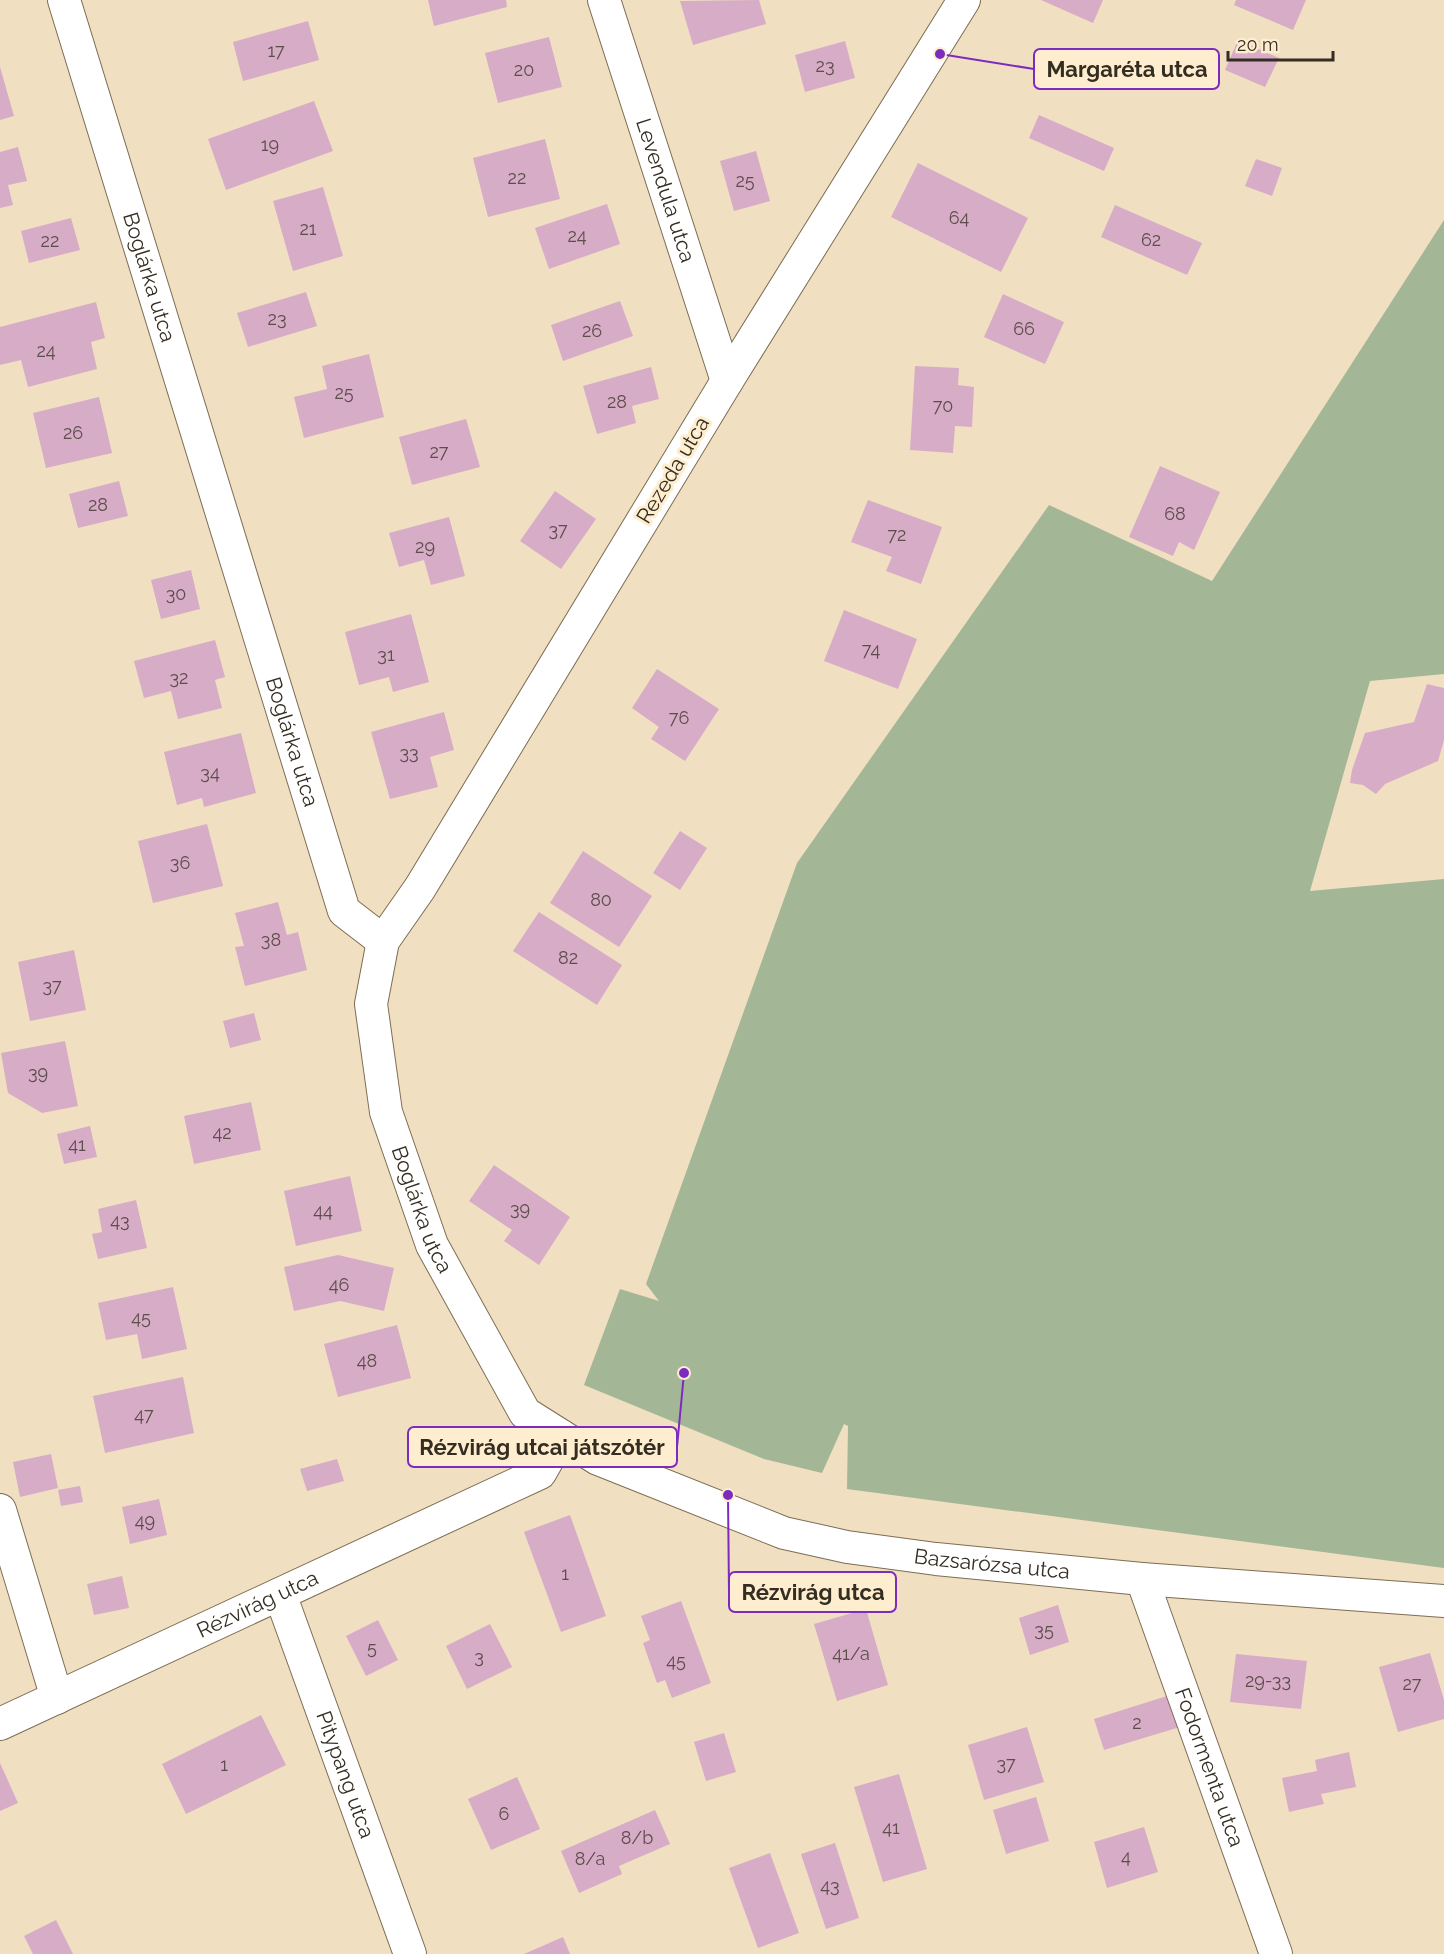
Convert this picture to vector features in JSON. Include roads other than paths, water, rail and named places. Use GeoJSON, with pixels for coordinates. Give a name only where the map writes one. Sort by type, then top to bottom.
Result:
{"type":"FeatureCollection","features":[{"type":"Feature","properties":{"kind":"street","name":"Boglárka utca"},"geometry":{"type":"LineString","coordinates":[[64,0],[344,911],[383,941],[370,1004],[386,1112],[432,1245],[525,1413],[561,1436]]}},
{"type":"Feature","properties":{"kind":"street","name":"Levendula utca"},"geometry":{"type":"LineString","coordinates":[[604,0],[727,381]]}},
{"type":"Feature","properties":{"kind":"street","name":"Rezeda utca"},"geometry":{"type":"LineString","coordinates":[[383,941],[420,888],[727,381],[964,0]]}},
{"type":"Feature","properties":{"kind":"street","name":"Bazsarózsa utca"},"geometry":{"type":"LineString","coordinates":[[561,1436],[598,1459],[784,1533],[848,1547],[936,1559],[1142,1579],[1444,1601]]}},
{"type":"Feature","properties":{"kind":"street","name":"Rézvirág utca"},"geometry":{"type":"LineString","coordinates":[[0,1724],[540,1473],[561,1436]]}},
{"type":"Feature","properties":{"kind":"street"},"geometry":{"type":"LineString","coordinates":[[0,1510],[57,1698]]}},
{"type":"Feature","properties":{"kind":"street","name":"Fodormenta utca"},"geometry":{"type":"LineString","coordinates":[[1142,1579],[1276,1954]]}},
{"type":"Feature","properties":{"kind":"street","name":"Pitypang utca"},"geometry":{"type":"LineString","coordinates":[[280,1594],[410,1954]]}},
{"type":"Feature","properties":{"kind":"place","name":"Margaréta utca"},"geometry":{"type":"Point","coordinates":[940,54]}},
{"type":"Feature","properties":{"kind":"place","name":"Rézvirág utcai játszótér"},"geometry":{"type":"Point","coordinates":[684,1373]}},
{"type":"Feature","properties":{"kind":"place","name":"Rézvirág utca"},"geometry":{"type":"Point","coordinates":[728,1495]}}]}
